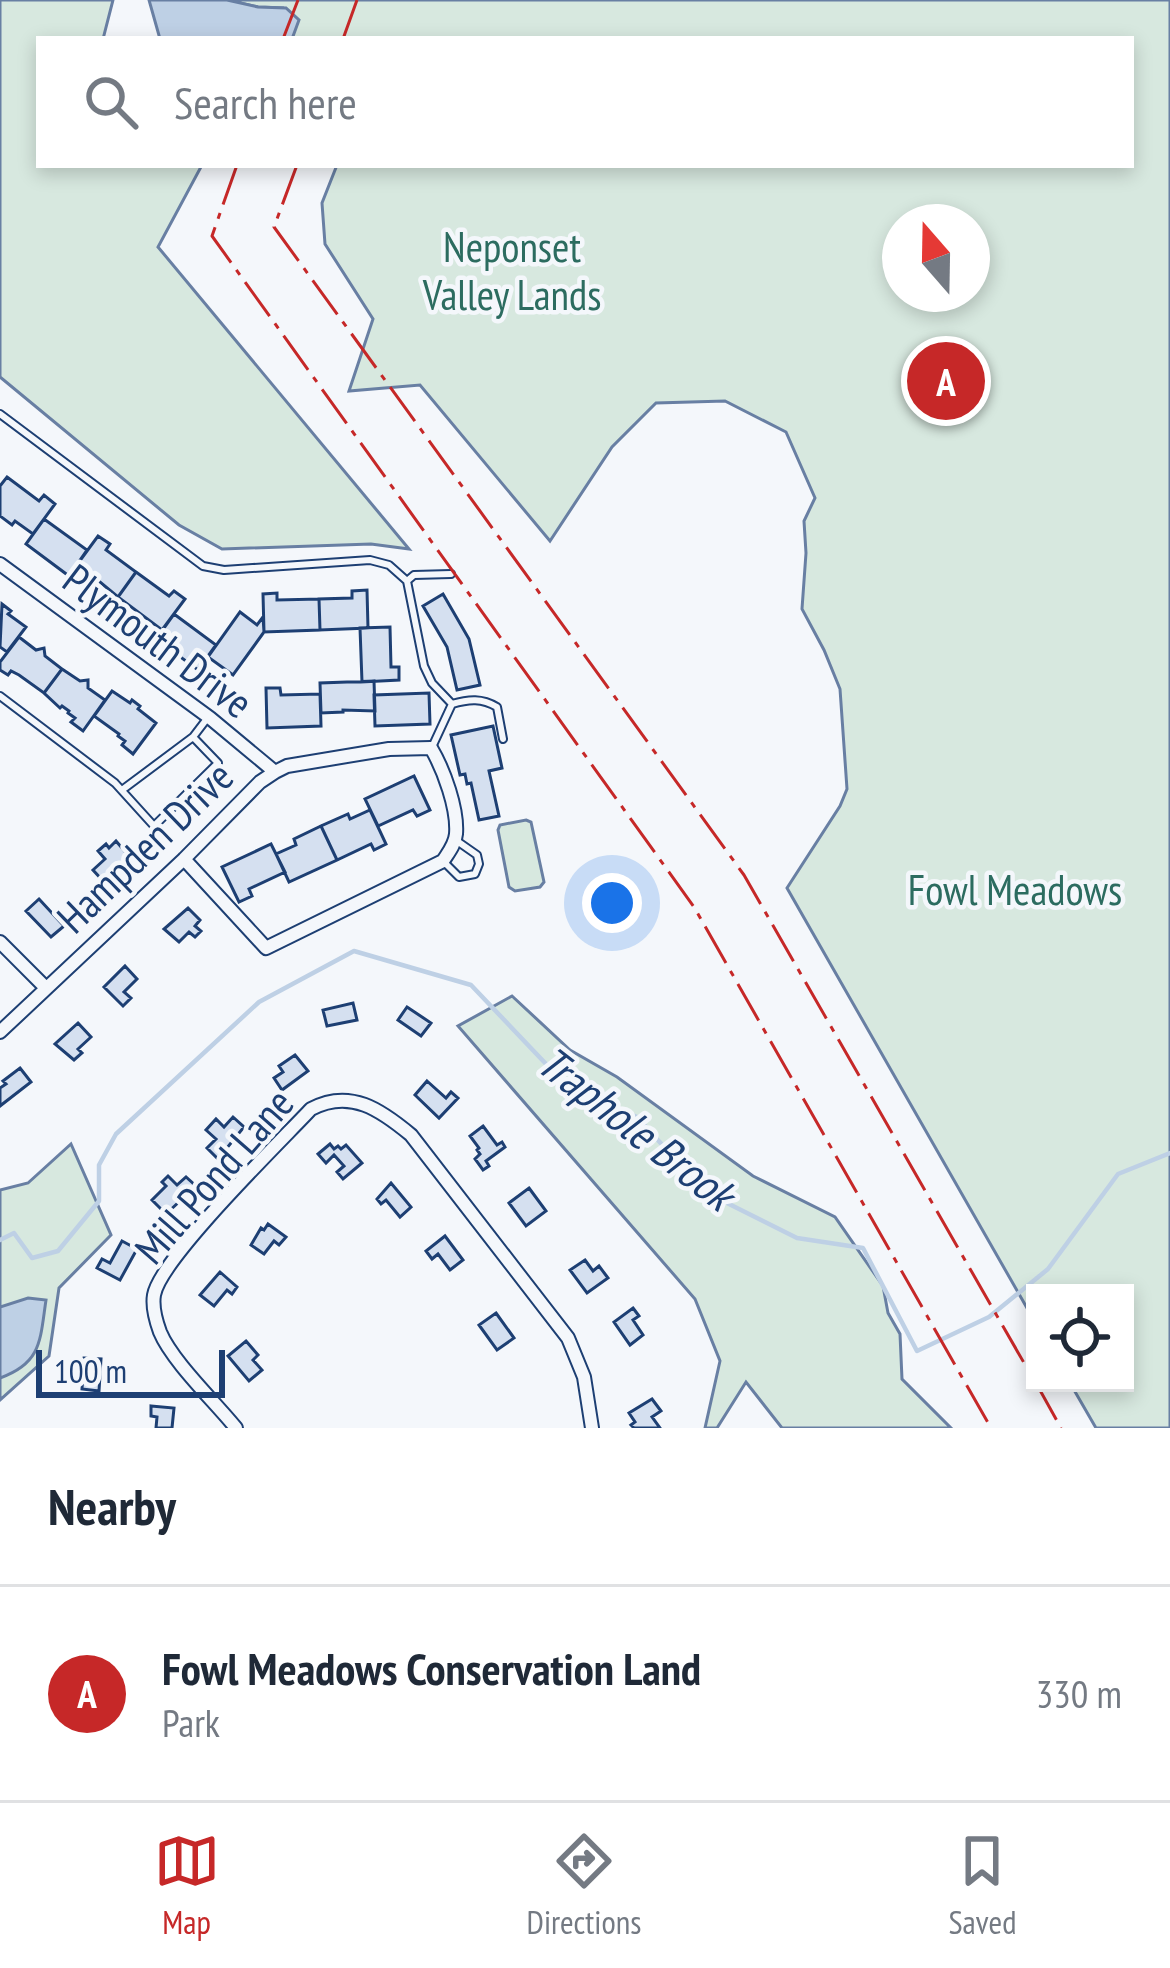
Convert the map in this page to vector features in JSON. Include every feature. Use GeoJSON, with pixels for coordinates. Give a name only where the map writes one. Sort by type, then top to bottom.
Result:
{"type":"FeatureCollection","features":[{"type":"Feature","properties":{"kind":"street","name":"Plymouth Drive"},"geometry":{"type":"LineString","coordinates":[[0,564],[208,717],[274,772]]}},
{"type":"Feature","properties":{"kind":"street","name":"Hampden Drive"},"geometry":{"type":"LineString","coordinates":[[0,1032],[274,772],[389,749],[431,748]]}},
{"type":"Feature","properties":{"kind":"street"},"geometry":{"type":"LineString","coordinates":[[184,859],[266,949],[442,861],[456,832],[447,785],[431,748]]}},
{"type":"Feature","properties":{"kind":"street"},"geometry":{"type":"LineString","coordinates":[[0,942],[45,988]]}},
{"type":"Feature","properties":{"kind":"street","name":"Mill Pond Lane"},"geometry":{"type":"LineString","coordinates":[[236,1428],[166,1344],[154,1293],[195,1233],[311,1109],[342,1100],[383,1112],[411,1135],[568,1338],[584,1377],[592,1428]]}},
{"type":"Feature","properties":{"kind":"lane"},"geometry":{"type":"LineString","coordinates":[[0,414],[203,566],[224,570],[370,560],[389,565],[406,581],[424,666],[432,683],[452,704]]}},
{"type":"Feature","properties":{"kind":"lane"},"geometry":{"type":"LineString","coordinates":[[406,581],[414,575],[451,574]]}},
{"type":"Feature","properties":{"kind":"lane"},"geometry":{"type":"LineString","coordinates":[[0,696],[122,790],[154,826],[218,763],[193,737]]}},
{"type":"Feature","properties":{"kind":"lane"},"geometry":{"type":"LineString","coordinates":[[452,704],[487,701],[497,707],[503,739]]}},
{"type":"Feature","properties":{"kind":"lane"},"geometry":{"type":"LineString","coordinates":[[431,748],[452,704]]}},
{"type":"Feature","properties":{"kind":"lane"},"geometry":{"type":"LineString","coordinates":[[122,790],[193,737],[208,717]]}},
{"type":"Feature","properties":{"kind":"lane"},"geometry":{"type":"LineString","coordinates":[[442,861],[459,877],[471,877],[478,870],[476,855],[455,840]]}},
{"type":"Feature","properties":{"kind":"green space"},"geometry":{"type":"Polygon","coordinates":[[[0,0],[113,0],[104,36],[36,36],[36,168],[200,168],[158,247],[409,549],[371,544],[222,549],[179,525],[0,377],[0,0]]]}},
{"type":"Feature","properties":{"kind":"green space"},"geometry":{"type":"Polygon","coordinates":[[[227,0],[1170,0],[1170,1428],[1096,1428],[1075,1392],[1134,1392],[1134,1284],[1026,1284],[1026,1306],[787,888],[847,789],[840,689],[802,609],[804,521],[815,498],[786,432],[725,401],[656,403],[612,447],[550,541],[420,385],[349,391],[373,319],[325,244],[322,203],[336,168],[1134,168],[1134,36],[273,36],[282,8],[227,0]]]}},
{"type":"Feature","properties":{"kind":"green space"},"geometry":{"type":"Polygon","coordinates":[[[531,822],[544,882],[515,891],[509,887],[498,830],[500,825],[531,822]]]}},
{"type":"Feature","properties":{"kind":"green space"},"geometry":{"type":"Polygon","coordinates":[[[512,996],[570,1050],[617,1077],[753,1176],[835,1217],[883,1286],[888,1313],[900,1334],[902,1379],[951,1428],[782,1428],[746,1382],[717,1428],[705,1428],[720,1361],[695,1299],[458,1026],[512,996]]]}},
{"type":"Feature","properties":{"kind":"green space"},"geometry":{"type":"Polygon","coordinates":[[[71,1144],[111,1235],[59,1288],[49,1356],[0,1400],[0,1190],[28,1183],[71,1144]]]}},
{"type":"Feature","properties":{"kind":"water"},"geometry":{"type":"Polygon","coordinates":[[[149,0],[227,0],[286,8],[299,20],[293,36],[159,36],[149,0]]]}},
{"type":"Feature","properties":{"kind":"water"},"geometry":{"type":"Polygon","coordinates":[[[28,1298],[46,1300],[36,1348],[24,1365],[0,1378],[0,1307],[28,1298]]]}},
{"type":"Feature","properties":{"kind":"building"},"geometry":{"type":"Polygon","coordinates":[[[7,477],[39,501],[44,495],[55,504],[33,534],[0,516],[0,486],[7,477]]]}},
{"type":"Feature","properties":{"kind":"building"},"geometry":{"type":"Polygon","coordinates":[[[44,519],[87,550],[69,576],[26,544],[44,519]]]}},
{"type":"Feature","properties":{"kind":"building"},"geometry":{"type":"Polygon","coordinates":[[[98,536],[110,544],[106,550],[136,572],[118,597],[76,566],[98,536]]]}},
{"type":"Feature","properties":{"kind":"building"},"geometry":{"type":"Polygon","coordinates":[[[136,572],[169,596],[174,591],[185,599],[162,630],[118,597],[136,572]]]}},
{"type":"Feature","properties":{"kind":"building"},"geometry":{"type":"Polygon","coordinates":[[[367,590],[368,628],[320,630],[319,599],[352,598],[352,591],[367,590]]]}},
{"type":"Feature","properties":{"kind":"building"},"geometry":{"type":"Polygon","coordinates":[[[277,593],[277,600],[319,599],[320,630],[264,632],[263,594],[277,593]]]}},
{"type":"Feature","properties":{"kind":"building"},"geometry":{"type":"Polygon","coordinates":[[[443,594],[469,639],[480,685],[457,690],[447,647],[423,606],[443,594]]]}},
{"type":"Feature","properties":{"kind":"building"},"geometry":{"type":"Polygon","coordinates":[[[2,604],[26,627],[7,652],[0,647],[2,604]]]}},
{"type":"Feature","properties":{"kind":"building"},"geometry":{"type":"Polygon","coordinates":[[[240,612],[257,625],[263,617],[264,632],[233,675],[208,657],[240,612]]]}},
{"type":"Feature","properties":{"kind":"building"},"geometry":{"type":"Polygon","coordinates":[[[174,614],[216,645],[198,670],[156,639],[174,614]]]}},
{"type":"Feature","properties":{"kind":"building"},"geometry":{"type":"Polygon","coordinates":[[[390,627],[391,667],[399,667],[399,680],[362,682],[360,628],[390,627]]]}},
{"type":"Feature","properties":{"kind":"building"},"geometry":{"type":"Polygon","coordinates":[[[19,637],[36,650],[44,648],[45,656],[62,669],[44,693],[19,675],[0,670],[0,662],[19,637]]]}},
{"type":"Feature","properties":{"kind":"building"},"geometry":{"type":"Polygon","coordinates":[[[62,669],[80,681],[88,680],[88,688],[105,700],[83,731],[71,722],[75,718],[69,711],[44,693],[62,669]]]}},
{"type":"Feature","properties":{"kind":"building"},"geometry":{"type":"Polygon","coordinates":[[[374,681],[375,711],[321,713],[320,683],[374,681]]]}},
{"type":"Feature","properties":{"kind":"building"},"geometry":{"type":"Polygon","coordinates":[[[266,688],[280,688],[281,695],[320,694],[321,726],[267,728],[266,688]]]}},
{"type":"Feature","properties":{"kind":"building"},"geometry":{"type":"Polygon","coordinates":[[[112,691],[132,700],[156,723],[133,754],[122,745],[125,741],[119,734],[94,716],[112,691]]]}},
{"type":"Feature","properties":{"kind":"building"},"geometry":{"type":"Polygon","coordinates":[[[429,693],[430,724],[375,726],[374,695],[429,693]]]}},
{"type":"Feature","properties":{"kind":"building"},"geometry":{"type":"Polygon","coordinates":[[[493,726],[502,768],[489,771],[499,816],[479,820],[471,783],[467,784],[465,774],[460,775],[451,735],[493,726]]]}},
{"type":"Feature","properties":{"kind":"building"},"geometry":{"type":"Polygon","coordinates":[[[414,776],[430,810],[417,816],[413,810],[378,826],[365,799],[414,776]]]}},
{"type":"Feature","properties":{"kind":"building"},"geometry":{"type":"Polygon","coordinates":[[[370,810],[386,844],[374,850],[371,844],[337,860],[321,826],[370,810]]]}},
{"type":"Feature","properties":{"kind":"building"},"geometry":{"type":"Polygon","coordinates":[[[321,826],[337,860],[289,882],[276,854],[321,826]]]}},
{"type":"Feature","properties":{"kind":"building"},"geometry":{"type":"Polygon","coordinates":[[[116,841],[133,861],[104,882],[93,870],[105,859],[98,851],[116,841]]]}},
{"type":"Feature","properties":{"kind":"building"},"geometry":{"type":"Polygon","coordinates":[[[271,844],[285,872],[249,889],[252,896],[239,902],[222,867],[271,844]]]}},
{"type":"Feature","properties":{"kind":"building"},"geometry":{"type":"Polygon","coordinates":[[[39,899],[64,926],[51,937],[26,911],[39,899]]]}},
{"type":"Feature","properties":{"kind":"building"},"geometry":{"type":"Polygon","coordinates":[[[188,908],[200,920],[195,926],[201,931],[195,937],[189,932],[179,942],[164,929],[188,908]]]}},
{"type":"Feature","properties":{"kind":"building"},"geometry":{"type":"Polygon","coordinates":[[[125,966],[137,979],[124,992],[131,998],[123,1006],[104,987],[125,966]]]}},
{"type":"Feature","properties":{"kind":"building"},"geometry":{"type":"Polygon","coordinates":[[[353,1003],[357,1020],[327,1026],[323,1010],[353,1003]]]}},
{"type":"Feature","properties":{"kind":"building"},"geometry":{"type":"Polygon","coordinates":[[[407,1007],[431,1023],[421,1036],[398,1020],[407,1007]]]}},
{"type":"Feature","properties":{"kind":"building"},"geometry":{"type":"Polygon","coordinates":[[[78,1023],[91,1037],[74,1060],[55,1044],[78,1023]]]}},
{"type":"Feature","properties":{"kind":"building"},"geometry":{"type":"Polygon","coordinates":[[[295,1055],[308,1071],[282,1090],[274,1078],[283,1072],[279,1066],[295,1055]]]}},
{"type":"Feature","properties":{"kind":"building"},"geometry":{"type":"Polygon","coordinates":[[[20,1068],[31,1082],[0,1106],[3,1081],[20,1068]]]}},
{"type":"Feature","properties":{"kind":"building"},"geometry":{"type":"Polygon","coordinates":[[[427,1081],[446,1098],[451,1092],[458,1098],[439,1118],[415,1095],[427,1081]]]}},
{"type":"Feature","properties":{"kind":"building"},"geometry":{"type":"Polygon","coordinates":[[[233,1117],[244,1127],[218,1159],[207,1148],[216,1139],[206,1130],[216,1119],[224,1127],[233,1117]]]}},
{"type":"Feature","properties":{"kind":"building"},"geometry":{"type":"Polygon","coordinates":[[[483,1126],[497,1145],[502,1142],[505,1147],[486,1161],[489,1166],[483,1170],[475,1159],[479,1148],[470,1136],[483,1126]]]}},
{"type":"Feature","properties":{"kind":"building"},"geometry":{"type":"Polygon","coordinates":[[[330,1144],[334,1149],[346,1145],[362,1163],[343,1179],[337,1172],[344,1166],[334,1155],[326,1163],[318,1154],[330,1144]]]}},
{"type":"Feature","properties":{"kind":"building"},"geometry":{"type":"Polygon","coordinates":[[[168,1176],[177,1185],[186,1177],[196,1186],[166,1214],[152,1200],[166,1186],[162,1182],[168,1176]]]}},
{"type":"Feature","properties":{"kind":"building"},"geometry":{"type":"Polygon","coordinates":[[[391,1183],[411,1207],[400,1217],[386,1200],[381,1204],[377,1199],[391,1183]]]}},
{"type":"Feature","properties":{"kind":"building"},"geometry":{"type":"Polygon","coordinates":[[[529,1188],[546,1211],[526,1226],[509,1203],[529,1188]]]}},
{"type":"Feature","properties":{"kind":"building"},"geometry":{"type":"Polygon","coordinates":[[[268,1224],[286,1237],[279,1245],[274,1241],[264,1254],[251,1245],[268,1224]]]}},
{"type":"Feature","properties":{"kind":"building"},"geometry":{"type":"Polygon","coordinates":[[[445,1236],[463,1260],[450,1270],[438,1254],[432,1259],[426,1251],[445,1236]]]}},
{"type":"Feature","properties":{"kind":"building"},"geometry":{"type":"Polygon","coordinates":[[[122,1241],[137,1249],[120,1280],[97,1268],[102,1259],[110,1263],[122,1241]]]}},
{"type":"Feature","properties":{"kind":"building"},"geometry":{"type":"Polygon","coordinates":[[[585,1260],[593,1271],[599,1266],[608,1278],[587,1293],[570,1270],[585,1260]]]}},
{"type":"Feature","properties":{"kind":"building"},"geometry":{"type":"Polygon","coordinates":[[[220,1272],[237,1287],[232,1294],[227,1290],[214,1306],[200,1295],[220,1272]]]}},
{"type":"Feature","properties":{"kind":"building"},"geometry":{"type":"Polygon","coordinates":[[[633,1308],[639,1316],[633,1320],[643,1335],[630,1345],[614,1322],[633,1308]]]}},
{"type":"Feature","properties":{"kind":"building"},"geometry":{"type":"Polygon","coordinates":[[[496,1313],[514,1338],[497,1350],[479,1325],[496,1313]]]}},
{"type":"Feature","properties":{"kind":"building"},"geometry":{"type":"Polygon","coordinates":[[[246,1341],[258,1355],[253,1360],[262,1370],[249,1381],[228,1356],[246,1341]]]}},
{"type":"Feature","properties":{"kind":"building"},"geometry":{"type":"Polygon","coordinates":[[[84,1358],[101,1359],[99,1391],[82,1389],[84,1358]]]}},
{"type":"Feature","properties":{"kind":"building"},"geometry":{"type":"Polygon","coordinates":[[[652,1399],[661,1411],[652,1417],[660,1428],[634,1428],[629,1413],[652,1399]]]}},
{"type":"Feature","properties":{"kind":"building"},"geometry":{"type":"Polygon","coordinates":[[[151,1406],[174,1408],[172,1428],[156,1428],[151,1406]]]}},
{"type":"Feature","properties":{"kind":"waterway","name":"Traphole Brook"},"geometry":{"type":"LineString","coordinates":[[0,1240],[14,1233],[32,1258],[58,1251],[99,1201],[99,1165],[116,1134],[259,1002],[354,951],[471,985],[566,1085],[637,1117],[705,1192],[797,1238],[863,1248],[917,1351],[989,1317],[1048,1269],[1118,1174],[1170,1153]]}},
{"type":"Feature","properties":{"kind":"power"},"geometry":{"type":"LineString","coordinates":[[284,36],[298,0]]}},
{"type":"Feature","properties":{"kind":"power"},"geometry":{"type":"LineString","coordinates":[[344,36],[357,0]]}},
{"type":"Feature","properties":{"kind":"power"},"geometry":{"type":"LineString","coordinates":[[236,168],[212,236],[694,907],[991,1428]]}},
{"type":"Feature","properties":{"kind":"power"},"geometry":{"type":"LineString","coordinates":[[296,168],[274,227],[744,875],[1026,1366]]}},
{"type":"Feature","properties":{"kind":"power"},"geometry":{"type":"LineString","coordinates":[[1041,1392],[1061,1428]]}},
{"type":"Feature","properties":{"kind":"place","name":"Fowl Meadows Conservation Land"},"geometry":{"type":"Point","coordinates":[946,381]}},
{"type":"Feature","properties":{"kind":"park label","name":"Neponset Valley Lands"},"geometry":{"type":"Point","coordinates":[512,271]}},
{"type":"Feature","properties":{"kind":"park label","name":"Fowl Meadows"},"geometry":{"type":"Point","coordinates":[1015,890]}}]}
